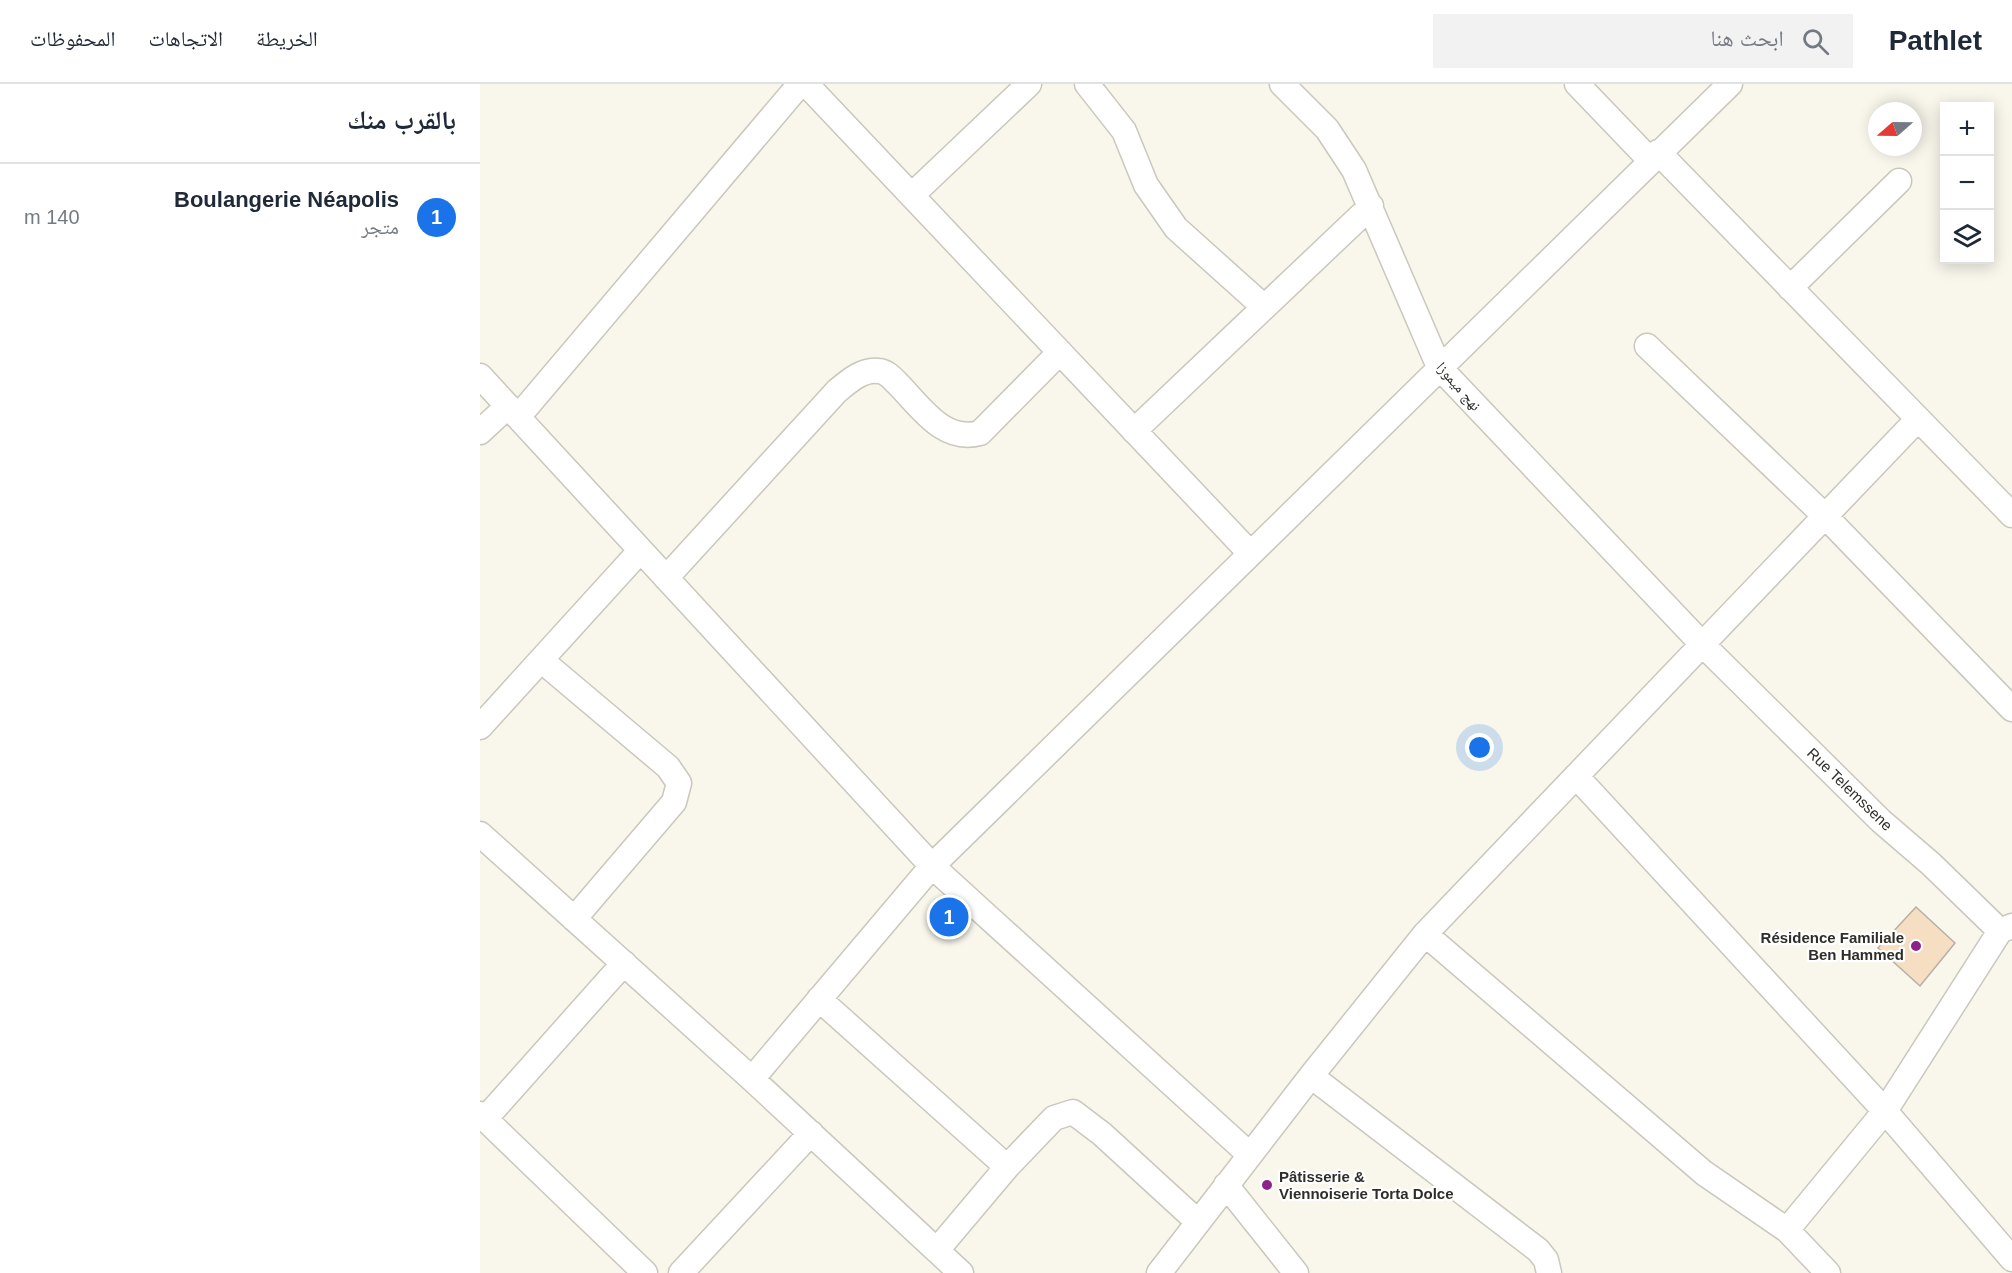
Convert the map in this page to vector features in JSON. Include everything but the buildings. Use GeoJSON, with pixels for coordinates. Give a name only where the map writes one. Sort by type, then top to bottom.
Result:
{"type":"FeatureCollection","features":[{"type":"Feature","properties":{"kind":"street"},"geometry":{"type":"LineString","coordinates":[[480,432],[513,412],[800,84]]}},
{"type":"Feature","properties":{"kind":"street"},"geometry":{"type":"LineString","coordinates":[[806,84],[1250,553]]}},
{"type":"Feature","properties":{"kind":"street"},"geometry":{"type":"LineString","coordinates":[[912,195],[1029,84]]}},
{"type":"Feature","properties":{"kind":"street"},"geometry":{"type":"LineString","coordinates":[[1087,84],[1124,130],[1146,185],[1176,228],[1264,307]]}},
{"type":"Feature","properties":{"kind":"street","name":"نهج ميموزا"},"geometry":{"type":"LineString","coordinates":[[1282,84],[1332,136],[1354,170],[1439,367],[1702,644]]}},
{"type":"Feature","properties":{"kind":"street"},"geometry":{"type":"LineString","coordinates":[[1578,84],[1790,288],[2012,515]]}},
{"type":"Feature","properties":{"kind":"street"},"geometry":{"type":"LineString","coordinates":[[752,1079],[932,866],[1730,84]]}},
{"type":"Feature","properties":{"kind":"street"},"geometry":{"type":"LineString","coordinates":[[1790,288],[1899,181]]}},
{"type":"Feature","properties":{"kind":"street"},"geometry":{"type":"LineString","coordinates":[[1134,431],[1371,206]]}},
{"type":"Feature","properties":{"kind":"street"},"geometry":{"type":"LineString","coordinates":[[1647,346],[1825,516],[2012,709]]}},
{"type":"Feature","properties":{"kind":"street"},"geometry":{"type":"LineString","coordinates":[[666,578],[837,391],[852,379],[863,373],[879,370],[890,376],[942,429],[956,435],[969,436],[980,433],[1060,352]]}},
{"type":"Feature","properties":{"kind":"street"},"geometry":{"type":"LineString","coordinates":[[480,376],[932,866],[1250,1155]]}},
{"type":"Feature","properties":{"kind":"street"},"geometry":{"type":"LineString","coordinates":[[1159,1273],[1311,1076],[1425,934],[1918,419]]}},
{"type":"Feature","properties":{"kind":"street"},"geometry":{"type":"LineString","coordinates":[[480,727],[640,551]]}},
{"type":"Feature","properties":{"kind":"street","name":"Rue Telemssene"},"geometry":{"type":"LineString","coordinates":[[1702,644],[1881,821],[2006,928]]}},
{"type":"Feature","properties":{"kind":"street"},"geometry":{"type":"LineString","coordinates":[[541,660],[668,767],[679,783],[674,802],[574,919]]}},
{"type":"Feature","properties":{"kind":"street"},"geometry":{"type":"LineString","coordinates":[[1576,776],[1885,1111],[2012,1259]]}},
{"type":"Feature","properties":{"kind":"street"},"geometry":{"type":"LineString","coordinates":[[480,834],[752,1079],[961,1273]]}},
{"type":"Feature","properties":{"kind":"street"},"geometry":{"type":"LineString","coordinates":[[1787,1230],[1885,1111],[2006,928]]}},
{"type":"Feature","properties":{"kind":"street"},"geometry":{"type":"LineString","coordinates":[[1425,934],[1704,1173],[1787,1230],[1828,1273]]}},
{"type":"Feature","properties":{"kind":"street"},"geometry":{"type":"LineString","coordinates":[[624,963],[482,1117],[645,1273]]}},
{"type":"Feature","properties":{"kind":"street"},"geometry":{"type":"LineString","coordinates":[[819,999],[1007,1167]]}},
{"type":"Feature","properties":{"kind":"street"},"geometry":{"type":"LineString","coordinates":[[1311,1076],[1538,1250],[1546,1260],[1549,1273]]}},
{"type":"Feature","properties":{"kind":"street"},"geometry":{"type":"LineString","coordinates":[[937,1250],[1007,1167],[1054,1118],[1073,1112],[1102,1134],[1198,1222]]}},
{"type":"Feature","properties":{"kind":"street"},"geometry":{"type":"LineString","coordinates":[[681,1273],[811,1133]]}},
{"type":"Feature","properties":{"kind":"street"},"geometry":{"type":"LineString","coordinates":[[1226,1185],[1296,1273]]}},
{"type":"Feature","properties":{"kind":"place","name":"Boulangerie Néapolis"},"geometry":{"type":"Point","coordinates":[949,917]}},
{"type":"Feature","properties":{"kind":"place","name":"Résidence Familiale Ben Hammed"},"geometry":{"type":"Point","coordinates":[1916,946]}},
{"type":"Feature","properties":{"kind":"place","name":"Pâtisserie & Viennoiserie Torta Dolce"},"geometry":{"type":"Point","coordinates":[1267,1185]}}]}
